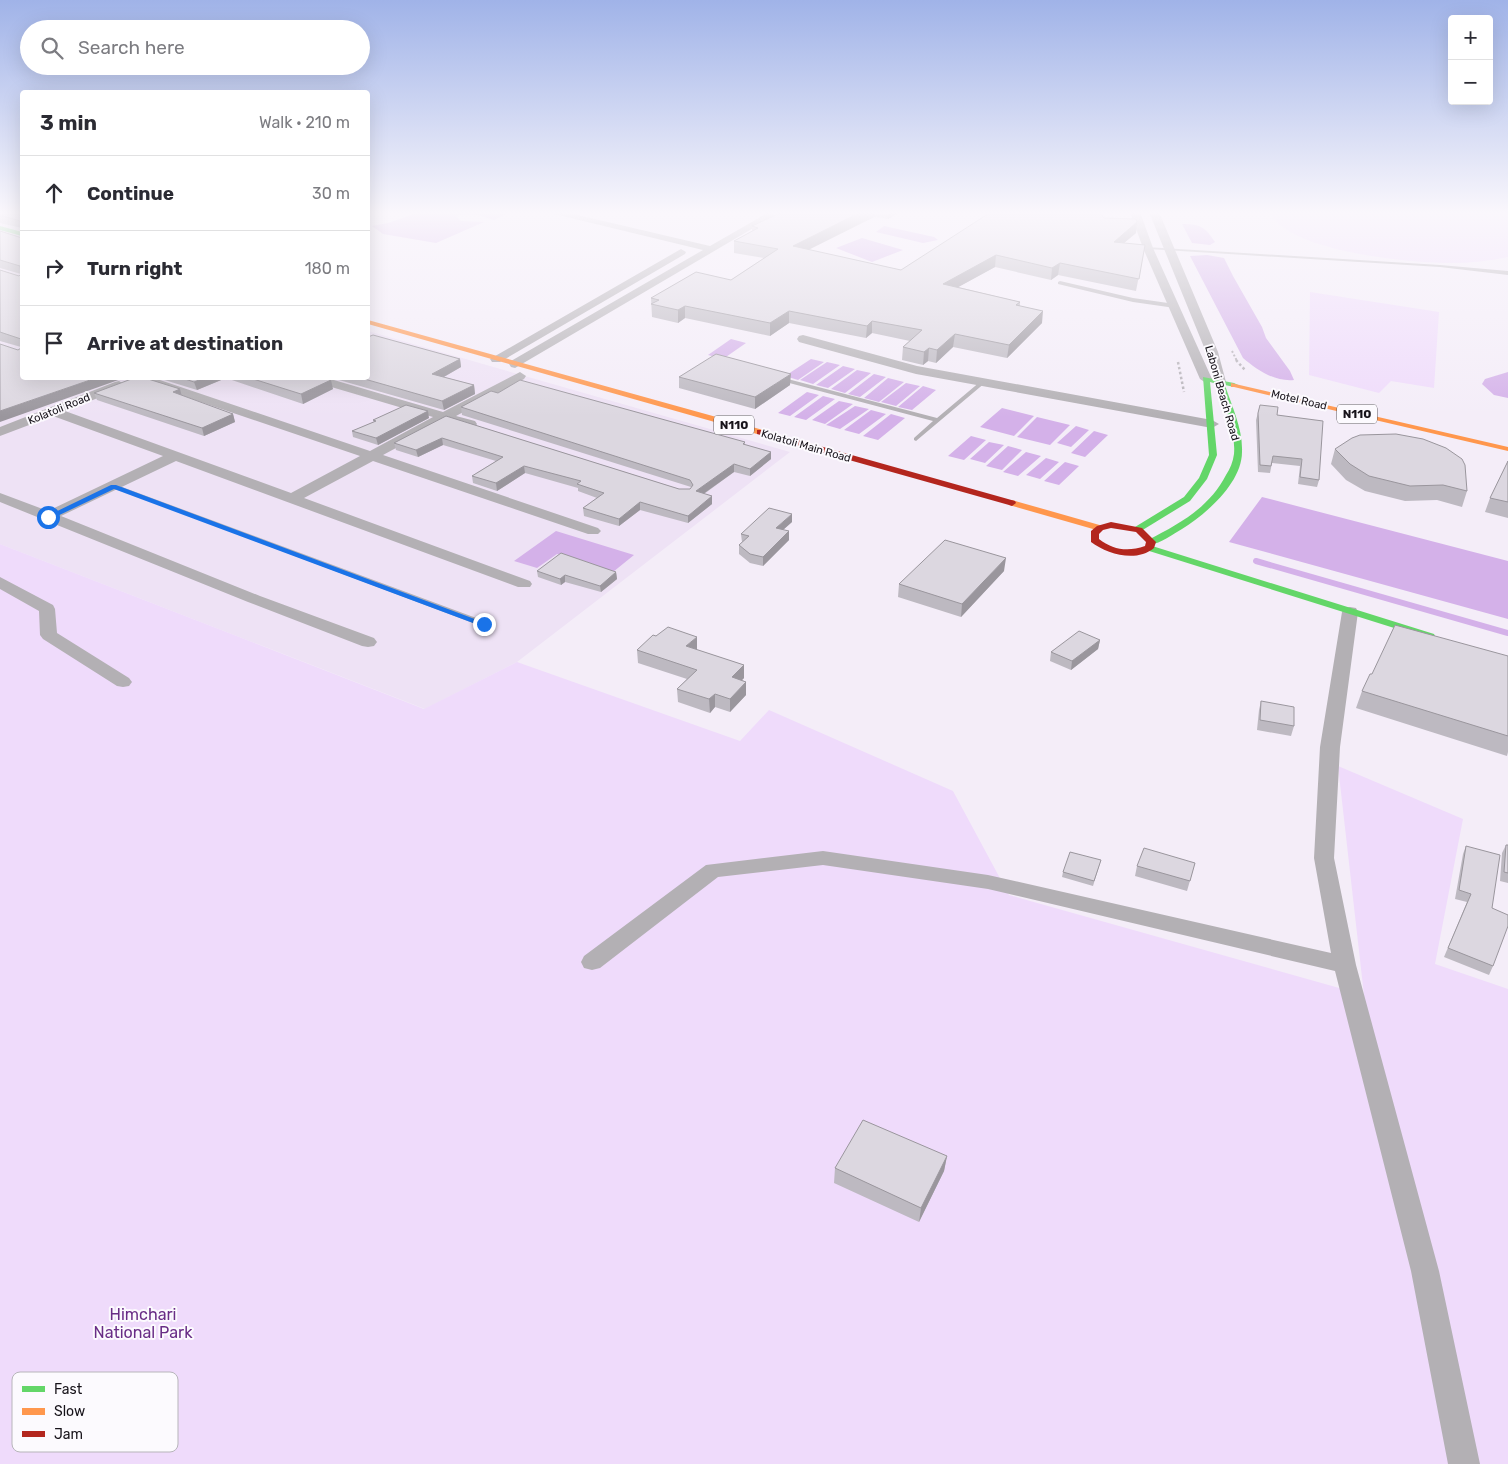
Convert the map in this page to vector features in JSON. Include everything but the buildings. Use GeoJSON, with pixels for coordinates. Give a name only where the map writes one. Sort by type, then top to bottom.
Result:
{"type":"FeatureCollection","features":[{"type":"Feature","properties":{"kind":"main road","name":"Kolatoli Main Road"},"geometry":{"type":"LineString","coordinates":[[370,323],[496,359],[518,370],[661,416]]}},
{"type":"Feature","properties":{"kind":"main road","name":"Kolatoli Main Road"},"geometry":{"type":"LineString","coordinates":[[370,333],[518,370],[860,461],[1100,528],[1111,525],[1138,529]]}},
{"type":"Feature","properties":{"kind":"main road","name":"Motel Road"},"geometry":{"type":"LineString","coordinates":[[1206,379],[1508,449]]}},
{"type":"Feature","properties":{"kind":"main road","name":"Laboni Beach Road"},"geometry":{"type":"LineString","coordinates":[[1138,529],[1187,499],[1203,479],[1213,455],[1212,424],[1206,379]]}},
{"type":"Feature","properties":{"kind":"main road","name":"Laboni Beach Road"},"geometry":{"type":"LineString","coordinates":[[1100,528],[1089,539],[1100,547],[1112,552],[1139,553],[1193,520],[1214,502],[1229,483],[1238,457],[1234,426],[1220,382]]}},
{"type":"Feature","properties":{"kind":"main road"},"geometry":{"type":"LineString","coordinates":[[848,470],[860,461]]}},
{"type":"Feature","properties":{"kind":"main road"},"geometry":{"type":"LineString","coordinates":[[1138,529],[1148,535],[1150,545],[1350,612],[1443,640]]}},
{"type":"Feature","properties":{"kind":"street"},"geometry":{"type":"LineString","coordinates":[[496,359],[633,280]]}},
{"type":"Feature","properties":{"kind":"street"},"geometry":{"type":"LineString","coordinates":[[291,499],[445,416],[659,280]]}},
{"type":"Feature","properties":{"kind":"street","name":"Laboni Beach Road"},"geometry":{"type":"LineString","coordinates":[[1163,280],[1206,379]]}},
{"type":"Feature","properties":{"kind":"street","name":"Laboni Beach Road"},"geometry":{"type":"LineString","coordinates":[[1183,280],[1212,352],[1220,382]]}},
{"type":"Feature","properties":{"kind":"street"},"geometry":{"type":"LineString","coordinates":[[606,296],[626,300]]}},
{"type":"Feature","properties":{"kind":"street"},"geometry":{"type":"LineString","coordinates":[[803,339],[916,370],[1212,424]]}},
{"type":"Feature","properties":{"kind":"street","name":"Kolatoli Road"},"geometry":{"type":"LineString","coordinates":[[102,380],[118,386]]}},
{"type":"Feature","properties":{"kind":"street","name":"Kolatoli Road"},"geometry":{"type":"LineString","coordinates":[[0,432],[133,380]]}},
{"type":"Feature","properties":{"kind":"street"},"geometry":{"type":"LineString","coordinates":[[149,380],[593,531]]}},
{"type":"Feature","properties":{"kind":"street"},"geometry":{"type":"LineString","coordinates":[[322,380],[482,428]]}},
{"type":"Feature","properties":{"kind":"street"},"geometry":{"type":"LineString","coordinates":[[53,411],[524,584]]}},
{"type":"Feature","properties":{"kind":"street"},"geometry":{"type":"LineString","coordinates":[[48,517],[175,456]]}},
{"type":"Feature","properties":{"kind":"street"},"geometry":{"type":"LineString","coordinates":[[0,497],[254,599],[368,642]]}},
{"type":"Feature","properties":{"kind":"street"},"geometry":{"type":"LineString","coordinates":[[0,582],[47,609],[49,635],[123,682]]}},
{"type":"Feature","properties":{"kind":"street"},"geometry":{"type":"LineString","coordinates":[[1350,612],[1330,747],[1324,858],[1345,966],[1425,1271],[1464,1464]]}},
{"type":"Feature","properties":{"kind":"street"},"geometry":{"type":"LineString","coordinates":[[592,962],[713,870],[823,858],[988,882],[1345,966]]}},
{"type":"Feature","properties":{"kind":"lane"},"geometry":{"type":"LineString","coordinates":[[1060,283],[1133,300],[1175,306]]}},
{"type":"Feature","properties":{"kind":"lane"},"geometry":{"type":"LineString","coordinates":[[772,377],[936,420]]}},
{"type":"Feature","properties":{"kind":"lane"},"geometry":{"type":"LineString","coordinates":[[916,439],[936,420],[983,382]]}},
{"type":"Feature","properties":{"kind":"lane"},"geometry":{"type":"LineString","coordinates":[[114,486],[484,624]]}},
{"type":"Feature","properties":{"kind":"path"},"geometry":{"type":"LineString","coordinates":[[1229,345],[1238,363],[1252,375]]}},
{"type":"Feature","properties":{"kind":"shaded area"},"geometry":{"type":"Polygon","coordinates":[[[0,280],[20,280],[20,380],[370,380],[370,332],[790,452],[517,662],[425,709],[0,544],[0,280]]]}},
{"type":"Feature","properties":{"kind":"shaded area"},"geometry":{"type":"Polygon","coordinates":[[[1203,280],[1235,280],[1262,327],[1266,338],[1290,371],[1294,380],[1273,377],[1254,367],[1243,358],[1203,280]]]}},
{"type":"Feature","properties":{"kind":"shaded area"},"geometry":{"type":"Polygon","coordinates":[[[731,339],[746,343],[723,359],[708,355],[731,339]]]}},
{"type":"Feature","properties":{"kind":"shaded area"},"geometry":{"type":"Polygon","coordinates":[[[811,359],[824,362],[798,380],[785,376],[811,359]]]}},
{"type":"Feature","properties":{"kind":"shaded area"},"geometry":{"type":"Polygon","coordinates":[[[827,362],[840,365],[813,384],[800,380],[827,362]]]}},
{"type":"Feature","properties":{"kind":"shaded area"},"geometry":{"type":"Polygon","coordinates":[[[843,366],[855,369],[828,388],[816,385],[843,366]]]}},
{"type":"Feature","properties":{"kind":"shaded area"},"geometry":{"type":"Polygon","coordinates":[[[857,370],[871,373],[845,393],[831,389],[857,370]]]}},
{"type":"Feature","properties":{"kind":"shaded area"},"geometry":{"type":"Polygon","coordinates":[[[1508,372],[1508,398],[1494,395],[1482,384],[1485,379],[1508,372]]]}},
{"type":"Feature","properties":{"kind":"shaded area"},"geometry":{"type":"Polygon","coordinates":[[[874,374],[886,377],[860,397],[848,394],[874,374]]]}},
{"type":"Feature","properties":{"kind":"shaded area"},"geometry":{"type":"Polygon","coordinates":[[[888,378],[904,382],[879,402],[864,398],[888,378]]]}},
{"type":"Feature","properties":{"kind":"shaded area"},"geometry":{"type":"Polygon","coordinates":[[[906,383],[920,386],[896,406],[881,402],[906,383]]]}},
{"type":"Feature","properties":{"kind":"shaded area"},"geometry":{"type":"Polygon","coordinates":[[[923,386],[936,390],[912,410],[898,407],[923,386]]]}},
{"type":"Feature","properties":{"kind":"shaded area"},"geometry":{"type":"Polygon","coordinates":[[[807,392],[819,395],[790,416],[778,413],[807,392]]]}},
{"type":"Feature","properties":{"kind":"shaded area"},"geometry":{"type":"Polygon","coordinates":[[[823,396],[835,399],[806,420],[794,417],[823,396]]]}},
{"type":"Feature","properties":{"kind":"shaded area"},"geometry":{"type":"Polygon","coordinates":[[[839,401],[853,404],[825,424],[812,420],[839,401]]]}},
{"type":"Feature","properties":{"kind":"shaded area"},"geometry":{"type":"Polygon","coordinates":[[[855,406],[869,409],[840,429],[826,425],[855,406]]]}},
{"type":"Feature","properties":{"kind":"shaded area"},"geometry":{"type":"Polygon","coordinates":[[[1002,408],[1034,416],[1014,436],[980,427],[1002,408]]]}},
{"type":"Feature","properties":{"kind":"shaded area"},"geometry":{"type":"Polygon","coordinates":[[[871,410],[886,414],[859,434],[844,430],[871,410]]]}},
{"type":"Feature","properties":{"kind":"shaded area"},"geometry":{"type":"Polygon","coordinates":[[[891,414],[905,418],[878,440],[863,436],[891,414]]]}},
{"type":"Feature","properties":{"kind":"shaded area"},"geometry":{"type":"Polygon","coordinates":[[[1037,417],[1070,425],[1050,445],[1017,437],[1037,417]]]}},
{"type":"Feature","properties":{"kind":"shaded area"},"geometry":{"type":"Polygon","coordinates":[[[1076,426],[1089,430],[1071,447],[1057,443],[1076,426]]]}},
{"type":"Feature","properties":{"kind":"shaded area"},"geometry":{"type":"Polygon","coordinates":[[[1094,431],[1108,435],[1085,457],[1071,453],[1094,431]]]}},
{"type":"Feature","properties":{"kind":"shaded area"},"geometry":{"type":"Polygon","coordinates":[[[971,436],[986,440],[964,460],[948,456],[971,436]]]}},
{"type":"Feature","properties":{"kind":"shaded area"},"geometry":{"type":"Polygon","coordinates":[[[989,442],[1004,445],[985,463],[970,459],[989,442]]]}},
{"type":"Feature","properties":{"kind":"shaded area"},"geometry":{"type":"Polygon","coordinates":[[[1008,446],[1022,450],[1002,470],[986,466],[1008,446]]]}},
{"type":"Feature","properties":{"kind":"shaded area"},"geometry":{"type":"Polygon","coordinates":[[[1026,452],[1041,456],[1018,476],[1003,472],[1026,452]]]}},
{"type":"Feature","properties":{"kind":"shaded area"},"geometry":{"type":"Polygon","coordinates":[[[1046,458],[1059,462],[1040,479],[1026,475],[1046,458]]]}},
{"type":"Feature","properties":{"kind":"shaded area"},"geometry":{"type":"Polygon","coordinates":[[[1065,462],[1079,466],[1059,485],[1044,481],[1065,462]]]}},
{"type":"Feature","properties":{"kind":"shaded area"},"geometry":{"type":"Polygon","coordinates":[[[1262,497],[1508,561],[1508,619],[1229,542],[1262,497]]]}},
{"type":"Feature","properties":{"kind":"shaded area"},"geometry":{"type":"Polygon","coordinates":[[[556,531],[634,555],[613,572],[557,554],[537,568],[514,561],[556,531]]]}},
{"type":"Feature","properties":{"kind":"green space"},"geometry":{"type":"Polygon","coordinates":[[[1310,292],[1439,312],[1434,388],[1391,381],[1379,393],[1309,375],[1310,292]]]}},
{"type":"Feature","properties":{"kind":"green space","name":"Himchari National Park"},"geometry":{"type":"Polygon","coordinates":[[[0,544],[424,709],[517,662],[740,741],[769,710],[953,791],[1009,895],[1364,995],[1338,766],[1463,819],[1435,964],[1508,989],[1508,1464],[0,1464],[0,544]]]}},
{"type":"Feature","properties":{"kind":"waterway"},"geometry":{"type":"LineString","coordinates":[[1256,561],[1508,633]]}},
{"type":"Feature","properties":{"kind":"traffic: fast"},"geometry":{"type":"LineString","coordinates":[[1138,529],[1187,499],[1203,479],[1213,455],[1206,379],[1234,385]]}},
{"type":"Feature","properties":{"kind":"traffic: fast"},"geometry":{"type":"LineString","coordinates":[[1151,542],[1175,529],[1208,506],[1225,486],[1235,465],[1238,453],[1236,432],[1220,382]]}},
{"type":"Feature","properties":{"kind":"traffic: fast"},"geometry":{"type":"LineString","coordinates":[[1149,548],[1430,636]]}},
{"type":"Feature","properties":{"kind":"traffic: slow"},"geometry":{"type":"LineString","coordinates":[[370,323],[760,432]]}},
{"type":"Feature","properties":{"kind":"traffic: slow"},"geometry":{"type":"LineString","coordinates":[[1234,385],[1508,449]]}},
{"type":"Feature","properties":{"kind":"traffic: slow"},"geometry":{"type":"LineString","coordinates":[[1012,503],[1100,528]]}},
{"type":"Feature","properties":{"kind":"traffic: jam"},"geometry":{"type":"LineString","coordinates":[[760,432],[1012,503]]}},
{"type":"Feature","properties":{"kind":"traffic: jam"},"geometry":{"type":"LineString","coordinates":[[1111,525],[1139,530],[1151,542],[1149,548],[1127,553],[1114,551],[1100,545],[1094,540],[1094,533],[1100,528],[1111,525]]}},
{"type":"Feature","properties":{"kind":"route"},"geometry":{"type":"LineString","coordinates":[[48,517],[114,486],[484,624]]}}]}
